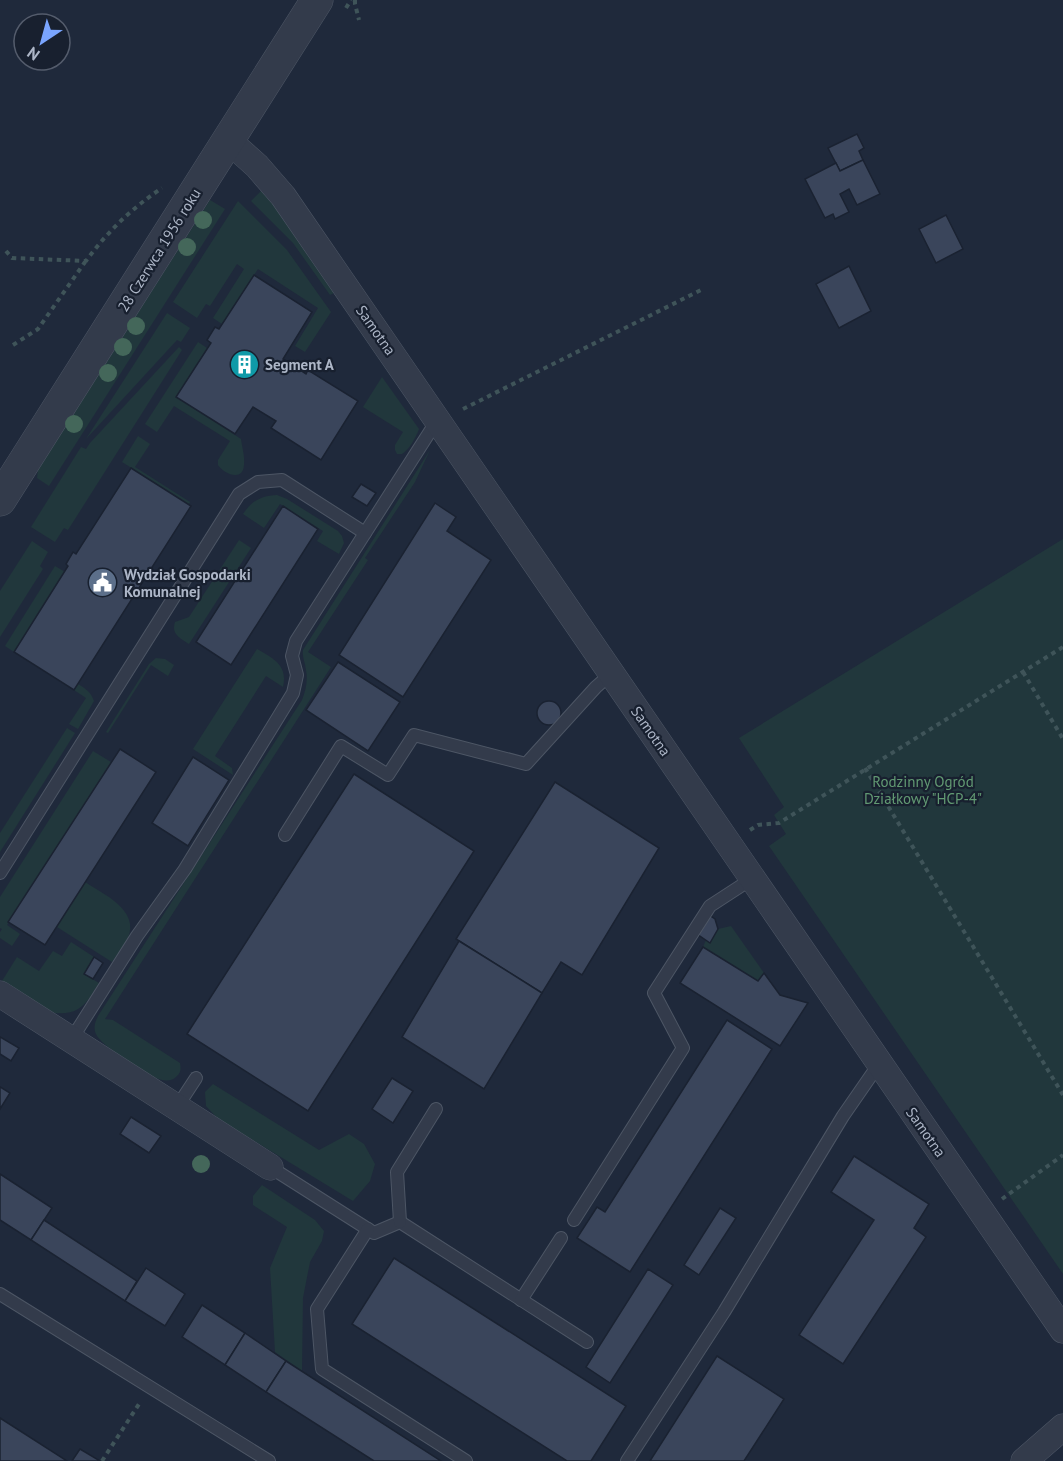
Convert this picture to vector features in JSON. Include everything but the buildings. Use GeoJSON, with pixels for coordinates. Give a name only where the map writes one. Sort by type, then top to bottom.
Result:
{"type":"FeatureCollection","features":[{"type":"Feature","properties":{"kind":"street","name":"28 Czerwca 1956 roku"},"geometry":{"type":"LineString","coordinates":[[0,500],[317,0]]}},
{"type":"Feature","properties":{"kind":"street","name":"Samotna"},"geometry":{"type":"LineString","coordinates":[[229,141],[257,166],[283,196],[1063,1330]]}},
{"type":"Feature","properties":{"kind":"street"},"geometry":{"type":"LineString","coordinates":[[0,994],[270,1167]]}},
{"type":"Feature","properties":{"kind":"street"},"geometry":{"type":"LineString","coordinates":[[1024,1461],[1063,1427]]}},
{"type":"Feature","properties":{"kind":"lane"},"geometry":{"type":"LineString","coordinates":[[71,1041],[136,936],[185,869],[293,693],[297,675],[292,656],[296,641],[438,419]]}},
{"type":"Feature","properties":{"kind":"lane"},"geometry":{"type":"LineString","coordinates":[[0,873],[239,494],[258,482],[282,480],[365,533]]}},
{"type":"Feature","properties":{"kind":"lane"},"geometry":{"type":"LineString","coordinates":[[285,835],[341,746],[388,775],[414,735],[526,764],[596,687],[611,674]]}},
{"type":"Feature","properties":{"kind":"lane"},"geometry":{"type":"LineString","coordinates":[[574,1220],[683,1048],[654,993],[710,906],[753,878]]}},
{"type":"Feature","properties":{"kind":"lane"},"geometry":{"type":"LineString","coordinates":[[627,1461],[724,1312],[843,1116],[879,1064]]}},
{"type":"Feature","properties":{"kind":"lane"},"geometry":{"type":"LineString","coordinates":[[177,1107],[196,1078]]}},
{"type":"Feature","properties":{"kind":"lane"},"geometry":{"type":"LineString","coordinates":[[400,1222],[397,1172],[436,1109]]}},
{"type":"Feature","properties":{"kind":"lane"},"geometry":{"type":"LineString","coordinates":[[270,1167],[374,1233],[400,1222]]}},
{"type":"Feature","properties":{"kind":"lane"},"geometry":{"type":"LineString","coordinates":[[400,1222],[587,1342]]}},
{"type":"Feature","properties":{"kind":"lane"},"geometry":{"type":"LineString","coordinates":[[368,1229],[317,1310],[322,1369],[466,1461]]}},
{"type":"Feature","properties":{"kind":"lane"},"geometry":{"type":"LineString","coordinates":[[521,1300],[561,1238]]}},
{"type":"Feature","properties":{"kind":"lane"},"geometry":{"type":"LineString","coordinates":[[0,1294],[269,1461]]}},
{"type":"Feature","properties":{"kind":"path"},"geometry":{"type":"LineString","coordinates":[[355,0],[359,20]]}},
{"type":"Feature","properties":{"kind":"path"},"geometry":{"type":"LineString","coordinates":[[13,345],[38,329],[97,246],[129,211],[166,186]]}},
{"type":"Feature","properties":{"kind":"path"},"geometry":{"type":"LineString","coordinates":[[6,251],[12,258],[86,261]]}},
{"type":"Feature","properties":{"kind":"path"},"geometry":{"type":"LineString","coordinates":[[438,419],[464,409],[701,290]]}},
{"type":"Feature","properties":{"kind":"path"},"geometry":{"type":"LineString","coordinates":[[730,844],[758,825],[779,823],[1063,647]]}},
{"type":"Feature","properties":{"kind":"path"},"geometry":{"type":"LineString","coordinates":[[1023,672],[1063,739]]}},
{"type":"Feature","properties":{"kind":"path"},"geometry":{"type":"LineString","coordinates":[[866,768],[1063,1095]]}},
{"type":"Feature","properties":{"kind":"path"},"geometry":{"type":"LineString","coordinates":[[982,1213],[1063,1155]]}},
{"type":"Feature","properties":{"kind":"path"},"geometry":{"type":"LineString","coordinates":[[102,1461],[150,1387]]}},
{"type":"Feature","properties":{"kind":"green space"},"geometry":{"type":"Polygon","coordinates":[[[261,191],[274,204],[334,293],[330,295],[293,243],[251,201],[261,191]]]}},
{"type":"Feature","properties":{"kind":"green space"},"geometry":{"type":"Polygon","coordinates":[[[210,200],[225,209],[49,486],[37,478],[38,469],[210,200]]]}},
{"type":"Feature","properties":{"kind":"green space"},"geometry":{"type":"Polygon","coordinates":[[[238,201],[287,250],[331,312],[305,352],[295,346],[318,308],[258,269],[222,324],[213,318],[244,269],[237,264],[210,306],[206,304],[197,318],[173,302],[238,201]]]}},
{"type":"Feature","properties":{"kind":"green space"},"geometry":{"type":"Polygon","coordinates":[[[167,313],[190,328],[181,342],[177,340],[86,439],[167,313]]]}},
{"type":"Feature","properties":{"kind":"green space"},"geometry":{"type":"Polygon","coordinates":[[[198,342],[207,348],[176,397],[241,439],[244,465],[243,470],[237,475],[229,473],[218,465],[218,460],[230,441],[174,406],[157,432],[145,424],[198,342]]]}},
{"type":"Feature","properties":{"kind":"green space"},"geometry":{"type":"Polygon","coordinates":[[[179,347],[182,350],[68,530],[64,528],[55,542],[31,527],[81,447],[86,449],[179,347]]]}},
{"type":"Feature","properties":{"kind":"green space"},"geometry":{"type":"Polygon","coordinates":[[[382,377],[419,429],[410,446],[402,454],[397,454],[395,445],[403,432],[363,407],[382,377]]]}},
{"type":"Feature","properties":{"kind":"green space"},"geometry":{"type":"Polygon","coordinates":[[[138,436],[150,444],[135,467],[190,502],[189,504],[122,462],[138,436]]]}},
{"type":"Feature","properties":{"kind":"green space"},"geometry":{"type":"Polygon","coordinates":[[[430,450],[415,482],[365,558],[368,560],[308,652],[331,667],[105,1019],[113,1020],[180,1063],[180,1072],[175,1078],[162,1080],[156,1078],[123,1058],[99,1039],[95,1030],[97,1018],[302,700],[307,678],[303,650],[430,450]]]}},
{"type":"Feature","properties":{"kind":"green space"},"geometry":{"type":"Polygon","coordinates":[[[277,495],[338,531],[344,543],[339,554],[317,541],[323,531],[280,504],[264,528],[243,514],[257,500],[277,495]]]}},
{"type":"Feature","properties":{"kind":"green space","name":"Rodzinny Ogród Działkowy \"HCP-4\""},"geometry":{"type":"Polygon","coordinates":[[[1063,539],[1063,1274],[769,846],[786,834],[774,815],[784,807],[739,738],[1063,539]]]}},
{"type":"Feature","properties":{"kind":"green space"},"geometry":{"type":"Polygon","coordinates":[[[239,540],[251,548],[189,644],[175,633],[175,622],[189,617],[239,540]]]}},
{"type":"Feature","properties":{"kind":"green space"},"geometry":{"type":"Polygon","coordinates":[[[32,541],[48,552],[40,566],[43,569],[0,637],[0,591],[32,541]]]}},
{"type":"Feature","properties":{"kind":"green space"},"geometry":{"type":"Polygon","coordinates":[[[55,566],[65,572],[14,652],[5,646],[55,566]]]}},
{"type":"Feature","properties":{"kind":"green space"},"geometry":{"type":"Polygon","coordinates":[[[257,649],[274,660],[281,668],[284,679],[283,687],[266,676],[215,756],[232,768],[233,775],[193,749],[257,649]]]}},
{"type":"Feature","properties":{"kind":"green space"},"geometry":{"type":"Polygon","coordinates":[[[156,658],[165,659],[174,665],[168,676],[151,665],[108,733],[106,732],[149,664],[156,658]]]}},
{"type":"Feature","properties":{"kind":"green space"},"geometry":{"type":"Polygon","coordinates":[[[78,684],[88,691],[94,701],[78,729],[69,724],[86,698],[74,690],[78,684]]]}},
{"type":"Feature","properties":{"kind":"green space"},"geometry":{"type":"Polygon","coordinates":[[[67,728],[75,733],[0,852],[0,833],[67,728]]]}},
{"type":"Feature","properties":{"kind":"green space"},"geometry":{"type":"Polygon","coordinates":[[[93,751],[111,762],[7,925],[20,934],[12,946],[0,938],[2,929],[0,928],[0,897],[93,751]]]}},
{"type":"Feature","properties":{"kind":"green space"},"geometry":{"type":"Polygon","coordinates":[[[85,882],[118,904],[129,919],[128,938],[112,962],[57,927],[85,882]]]}},
{"type":"Feature","properties":{"kind":"green space"},"geometry":{"type":"Polygon","coordinates":[[[731,926],[764,973],[758,981],[703,947],[706,940],[710,942],[718,929],[731,926]]]}},
{"type":"Feature","properties":{"kind":"green space"},"geometry":{"type":"Polygon","coordinates":[[[71,942],[94,957],[84,974],[99,983],[82,1007],[70,1012],[55,1013],[2,981],[17,957],[39,971],[53,951],[62,956],[71,942]]]}},
{"type":"Feature","properties":{"kind":"green space"},"geometry":{"type":"Polygon","coordinates":[[[213,1084],[319,1150],[349,1134],[364,1144],[375,1164],[370,1181],[353,1201],[218,1119],[206,1106],[205,1092],[213,1084]]]}},
{"type":"Feature","properties":{"kind":"green space"},"geometry":{"type":"Polygon","coordinates":[[[262,1185],[315,1220],[324,1231],[322,1241],[310,1262],[303,1298],[302,1371],[275,1352],[270,1268],[287,1227],[253,1205],[253,1196],[262,1185]]]}},
{"type":"Feature","properties":{"kind":"place","name":"Segment A"},"geometry":{"type":"Point","coordinates":[244,364]}},
{"type":"Feature","properties":{"kind":"place","name":"Wydział Gospodarki Komunalnej"},"geometry":{"type":"Point","coordinates":[103,583]}}]}
